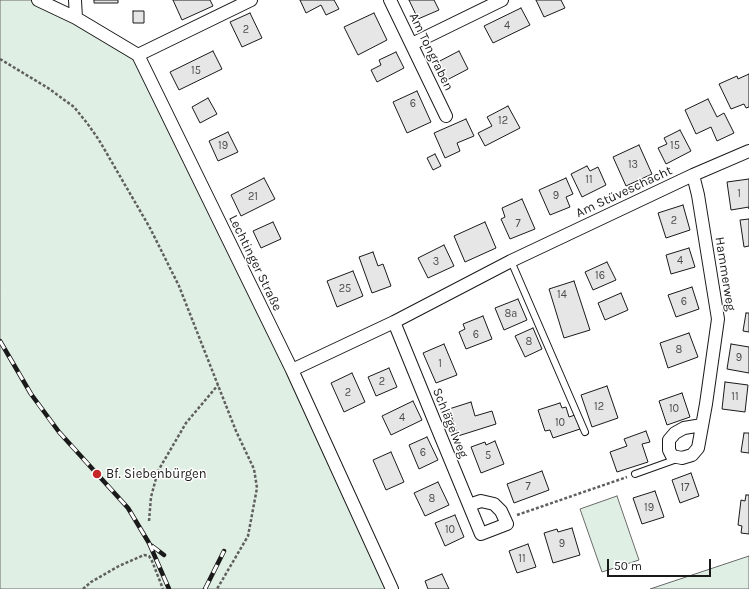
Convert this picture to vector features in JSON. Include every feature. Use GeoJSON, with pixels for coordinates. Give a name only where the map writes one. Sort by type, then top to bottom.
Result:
{"type":"FeatureCollection","features":[{"type":"Feature","properties":{"kind":"street"},"geometry":{"type":"LineString","coordinates":[[38,0],[76,18],[138,55],[251,0]]}},
{"type":"Feature","properties":{"kind":"street"},"geometry":{"type":"LineString","coordinates":[[75,0],[76,18]]}},
{"type":"Feature","properties":{"kind":"street","name":"Am Tongraben"},"geometry":{"type":"LineString","coordinates":[[390,0],[446,116]]}},
{"type":"Feature","properties":{"kind":"street"},"geometry":{"type":"LineString","coordinates":[[412,44],[502,0]]}},
{"type":"Feature","properties":{"kind":"street","name":"Lechtinger Straße"},"geometry":{"type":"LineString","coordinates":[[138,55],[292,370],[392,589]]}},
{"type":"Feature","properties":{"kind":"street","name":"Am Stüveschacht"},"geometry":{"type":"LineString","coordinates":[[292,370],[394,322],[512,261],[693,175],[749,151]]}},
{"type":"Feature","properties":{"kind":"street","name":"Hammerweg"},"geometry":{"type":"LineString","coordinates":[[682,458],[692,455],[698,448],[718,319],[698,195],[693,175]]}},
{"type":"Feature","properties":{"kind":"street","name":"Schlägelweg"},"geometry":{"type":"LineString","coordinates":[[394,322],[481,534],[507,524],[505,520]]}},
{"type":"Feature","properties":{"kind":"street"},"geometry":{"type":"LineString","coordinates":[[682,458],[672,456],[669,450],[669,440],[675,433],[684,428],[702,425]]}},
{"type":"Feature","properties":{"kind":"street"},"geometry":{"type":"LineString","coordinates":[[469,505],[481,501],[494,504],[501,511],[505,520]]}},
{"type":"Feature","properties":{"kind":"lane"},"geometry":{"type":"LineString","coordinates":[[512,261],[586,432]]}},
{"type":"Feature","properties":{"kind":"lane"},"geometry":{"type":"LineString","coordinates":[[635,474],[682,458]]}},
{"type":"Feature","properties":{"kind":"path"},"geometry":{"type":"LineString","coordinates":[[0,59],[48,88],[74,107],[99,140],[150,228],[179,286],[236,431],[254,469],[257,488],[248,536],[217,589]]}},
{"type":"Feature","properties":{"kind":"path"},"geometry":{"type":"LineString","coordinates":[[149,521],[151,497],[158,472],[186,423],[218,384]]}},
{"type":"Feature","properties":{"kind":"path"},"geometry":{"type":"LineString","coordinates":[[505,520],[635,474]]}},
{"type":"Feature","properties":{"kind":"path"},"geometry":{"type":"LineString","coordinates":[[83,589],[91,582],[119,566],[144,555],[149,556],[152,561],[163,589]]}},
{"type":"Feature","properties":{"kind":"green space"},"geometry":{"type":"Polygon","coordinates":[[[0,0],[38,0],[138,55],[392,589],[0,589],[0,0]]]}},
{"type":"Feature","properties":{"kind":"green space"},"geometry":{"type":"Polygon","coordinates":[[[617,496],[639,560],[602,572],[580,509],[617,496]]]}},
{"type":"Feature","properties":{"kind":"green space"},"geometry":{"type":"Polygon","coordinates":[[[749,556],[749,589],[650,589],[749,556]]]}},
{"type":"Feature","properties":{"kind":"building"},"geometry":{"type":"Polygon","coordinates":[[[94,0],[118,0],[118,3],[94,3],[94,0]]]}},
{"type":"Feature","properties":{"kind":"building"},"geometry":{"type":"Polygon","coordinates":[[[173,0],[210,0],[213,6],[182,20],[173,0]]]}},
{"type":"Feature","properties":{"kind":"building"},"geometry":{"type":"Polygon","coordinates":[[[300,0],[334,0],[339,9],[326,15],[321,5],[306,13],[300,0]]]}},
{"type":"Feature","properties":{"kind":"building"},"geometry":{"type":"Polygon","coordinates":[[[409,0],[434,0],[439,10],[418,19],[409,0]]]}},
{"type":"Feature","properties":{"kind":"building"},"geometry":{"type":"Polygon","coordinates":[[[536,0],[561,0],[565,8],[544,17],[536,0]]]}},
{"type":"Feature","properties":{"kind":"building"},"geometry":{"type":"Polygon","coordinates":[[[521,8],[530,25],[493,43],[484,26],[521,8]]]}},
{"type":"Feature","properties":{"kind":"building"},"geometry":{"type":"Polygon","coordinates":[[[133,11],[144,11],[144,23],[133,23],[133,11]]]}},
{"type":"Feature","properties":{"kind":"building"},"geometry":{"type":"Polygon","coordinates":[[[250,13],[262,38],[242,47],[230,22],[250,13]]]}},
{"type":"Feature","properties":{"kind":"building"},"geometry":{"type":"Polygon","coordinates":[[[374,13],[387,40],[358,55],[344,27],[374,13]]]}},
{"type":"Feature","properties":{"kind":"building"},"geometry":{"type":"Polygon","coordinates":[[[213,51],[222,69],[179,90],[170,72],[213,51]]]}},
{"type":"Feature","properties":{"kind":"building"},"geometry":{"type":"Polygon","coordinates":[[[459,51],[468,69],[445,81],[436,63],[459,51]]]}},
{"type":"Feature","properties":{"kind":"building"},"geometry":{"type":"Polygon","coordinates":[[[396,52],[404,68],[377,82],[371,70],[381,65],[379,60],[396,52]]]}},
{"type":"Feature","properties":{"kind":"building"},"geometry":{"type":"Polygon","coordinates":[[[749,74],[749,107],[746,108],[744,104],[731,109],[719,84],[737,76],[738,79],[749,74]]]}},
{"type":"Feature","properties":{"kind":"building"},"geometry":{"type":"Polygon","coordinates":[[[417,91],[431,122],[407,133],[393,102],[417,91]]]}},
{"type":"Feature","properties":{"kind":"building"},"geometry":{"type":"Polygon","coordinates":[[[208,98],[217,114],[200,123],[192,107],[208,98]]]}},
{"type":"Feature","properties":{"kind":"building"},"geometry":{"type":"Polygon","coordinates":[[[708,99],[717,117],[724,113],[734,133],[717,141],[711,127],[696,134],[685,110],[708,99]]]}},
{"type":"Feature","properties":{"kind":"building"},"geometry":{"type":"Polygon","coordinates":[[[508,106],[520,128],[485,146],[478,133],[492,126],[487,117],[508,106]]]}},
{"type":"Feature","properties":{"kind":"building"},"geometry":{"type":"Polygon","coordinates":[[[466,119],[474,136],[457,143],[460,151],[445,158],[434,133],[466,119]]]}},
{"type":"Feature","properties":{"kind":"building"},"geometry":{"type":"Polygon","coordinates":[[[680,130],[691,151],[666,164],[658,148],[667,144],[664,138],[680,130]]]}},
{"type":"Feature","properties":{"kind":"building"},"geometry":{"type":"Polygon","coordinates":[[[228,132],[238,152],[218,161],[209,141],[228,132]]]}},
{"type":"Feature","properties":{"kind":"building"},"geometry":{"type":"Polygon","coordinates":[[[639,145],[652,174],[626,186],[613,157],[639,145]]]}},
{"type":"Feature","properties":{"kind":"building"},"geometry":{"type":"Polygon","coordinates":[[[435,154],[441,166],[433,170],[427,158],[435,154]]]}},
{"type":"Feature","properties":{"kind":"building"},"geometry":{"type":"Polygon","coordinates":[[[587,166],[590,171],[598,167],[606,185],[582,197],[571,174],[587,166]]]}},
{"type":"Feature","properties":{"kind":"building"},"geometry":{"type":"Polygon","coordinates":[[[264,178],[275,199],[241,216],[231,195],[264,178]]]}},
{"type":"Feature","properties":{"kind":"building"},"geometry":{"type":"Polygon","coordinates":[[[566,178],[573,194],[566,197],[570,207],[550,215],[539,190],[566,178]]]}},
{"type":"Feature","properties":{"kind":"building"},"geometry":{"type":"Polygon","coordinates":[[[749,179],[749,207],[731,210],[727,182],[749,179]]]}},
{"type":"Feature","properties":{"kind":"building"},"geometry":{"type":"Polygon","coordinates":[[[522,199],[535,229],[510,239],[501,219],[505,217],[502,208],[522,199]]]}},
{"type":"Feature","properties":{"kind":"building"},"geometry":{"type":"Polygon","coordinates":[[[683,205],[690,230],[666,238],[658,213],[683,205]]]}},
{"type":"Feature","properties":{"kind":"building"},"geometry":{"type":"Polygon","coordinates":[[[749,219],[749,246],[744,247],[740,220],[749,219]]]}},
{"type":"Feature","properties":{"kind":"building"},"geometry":{"type":"Polygon","coordinates":[[[273,222],[281,239],[261,248],[253,231],[273,222]]]}},
{"type":"Feature","properties":{"kind":"building"},"geometry":{"type":"Polygon","coordinates":[[[485,222],[496,248],[465,262],[454,236],[485,222]]]}},
{"type":"Feature","properties":{"kind":"building"},"geometry":{"type":"Polygon","coordinates":[[[444,245],[454,266],[428,278],[418,258],[444,245]]]}},
{"type":"Feature","properties":{"kind":"building"},"geometry":{"type":"Polygon","coordinates":[[[689,248],[695,267],[671,274],[666,255],[689,248]]]}},
{"type":"Feature","properties":{"kind":"building"},"geometry":{"type":"Polygon","coordinates":[[[373,252],[378,266],[383,264],[391,286],[372,293],[359,257],[373,252]]]}},
{"type":"Feature","properties":{"kind":"building"},"geometry":{"type":"Polygon","coordinates":[[[607,262],[616,280],[593,290],[585,272],[607,262]]]}},
{"type":"Feature","properties":{"kind":"building"},"geometry":{"type":"Polygon","coordinates":[[[353,271],[363,296],[337,307],[327,281],[353,271]]]}},
{"type":"Feature","properties":{"kind":"building"},"geometry":{"type":"Polygon","coordinates":[[[574,281],[590,330],[564,338],[549,289],[574,281]]]}},
{"type":"Feature","properties":{"kind":"building"},"geometry":{"type":"Polygon","coordinates":[[[692,287],[699,309],[676,317],[668,295],[692,287]]]}},
{"type":"Feature","properties":{"kind":"building"},"geometry":{"type":"Polygon","coordinates":[[[621,293],[628,310],[605,320],[598,303],[621,293]]]}},
{"type":"Feature","properties":{"kind":"building"},"geometry":{"type":"Polygon","coordinates":[[[518,299],[527,320],[504,330],[495,308],[518,299]]]}},
{"type":"Feature","properties":{"kind":"building"},"geometry":{"type":"Polygon","coordinates":[[[746,313],[749,313],[749,332],[743,331],[746,313]]]}},
{"type":"Feature","properties":{"kind":"building"},"geometry":{"type":"Polygon","coordinates":[[[483,316],[492,339],[466,349],[459,332],[465,329],[463,324],[483,316]]]}},
{"type":"Feature","properties":{"kind":"building"},"geometry":{"type":"Polygon","coordinates":[[[533,328],[542,349],[525,357],[515,336],[533,328]]]}},
{"type":"Feature","properties":{"kind":"building"},"geometry":{"type":"Polygon","coordinates":[[[689,333],[698,357],[668,368],[660,343],[689,333]]]}},
{"type":"Feature","properties":{"kind":"building"},"geometry":{"type":"Polygon","coordinates":[[[444,344],[457,375],[436,383],[423,353],[444,344]]]}},
{"type":"Feature","properties":{"kind":"building"},"geometry":{"type":"Polygon","coordinates":[[[731,344],[749,347],[749,373],[727,369],[731,344]]]}},
{"type":"Feature","properties":{"kind":"building"},"geometry":{"type":"Polygon","coordinates":[[[389,368],[397,387],[376,396],[368,377],[389,368]]]}},
{"type":"Feature","properties":{"kind":"building"},"geometry":{"type":"Polygon","coordinates":[[[352,373],[365,402],[344,412],[331,383],[352,373]]]}},
{"type":"Feature","properties":{"kind":"building"},"geometry":{"type":"Polygon","coordinates":[[[725,382],[748,385],[745,412],[722,409],[725,382]]]}},
{"type":"Feature","properties":{"kind":"building"},"geometry":{"type":"Polygon","coordinates":[[[607,386],[618,418],[592,427],[581,395],[607,386]]]}},
{"type":"Feature","properties":{"kind":"building"},"geometry":{"type":"Polygon","coordinates":[[[682,393],[690,417],[667,425],[659,401],[682,393]]]}},
{"type":"Feature","properties":{"kind":"building"},"geometry":{"type":"Polygon","coordinates":[[[413,401],[422,420],[391,435],[382,416],[413,401]]]}},
{"type":"Feature","properties":{"kind":"building"},"geometry":{"type":"Polygon","coordinates":[[[471,402],[475,416],[492,411],[496,424],[458,436],[449,409],[471,402]]]}},
{"type":"Feature","properties":{"kind":"building"},"geometry":{"type":"Polygon","coordinates":[[[560,403],[562,408],[566,407],[569,417],[575,415],[580,429],[553,438],[550,430],[545,431],[538,410],[560,403]]]}},
{"type":"Feature","properties":{"kind":"building"},"geometry":{"type":"Polygon","coordinates":[[[646,431],[650,442],[642,444],[648,462],[617,472],[610,452],[627,446],[624,439],[646,431]]]}},
{"type":"Feature","properties":{"kind":"building"},"geometry":{"type":"Polygon","coordinates":[[[744,433],[749,433],[749,453],[741,452],[744,433]]]}},
{"type":"Feature","properties":{"kind":"building"},"geometry":{"type":"Polygon","coordinates":[[[427,437],[438,460],[419,469],[409,445],[427,437]]]}},
{"type":"Feature","properties":{"kind":"building"},"geometry":{"type":"Polygon","coordinates":[[[495,441],[504,464],[481,473],[471,447],[485,442],[486,445],[495,441]]]}},
{"type":"Feature","properties":{"kind":"building"},"geometry":{"type":"Polygon","coordinates":[[[391,452],[404,482],[386,490],[373,460],[391,452]]]}},
{"type":"Feature","properties":{"kind":"building"},"geometry":{"type":"Polygon","coordinates":[[[542,471],[549,490],[514,503],[507,484],[542,471]]]}},
{"type":"Feature","properties":{"kind":"building"},"geometry":{"type":"Polygon","coordinates":[[[691,473],[699,496],[680,503],[672,480],[691,473]]]}},
{"type":"Feature","properties":{"kind":"building"},"geometry":{"type":"Polygon","coordinates":[[[438,482],[449,505],[425,516],[414,493],[438,482]]]}},
{"type":"Feature","properties":{"kind":"building"},"geometry":{"type":"Polygon","coordinates":[[[655,491],[664,517],[642,524],[633,498],[655,491]]]}},
{"type":"Feature","properties":{"kind":"building"},"geometry":{"type":"Polygon","coordinates":[[[746,495],[749,495],[749,534],[741,533],[742,526],[738,525],[741,500],[745,501],[746,495]]]}},
{"type":"Feature","properties":{"kind":"building"},"geometry":{"type":"Polygon","coordinates":[[[455,515],[464,537],[445,546],[435,523],[455,515]]]}},
{"type":"Feature","properties":{"kind":"building"},"geometry":{"type":"Polygon","coordinates":[[[572,528],[580,555],[553,563],[544,533],[557,529],[558,532],[572,528]]]}},
{"type":"Feature","properties":{"kind":"building"},"geometry":{"type":"Polygon","coordinates":[[[528,544],[536,567],[517,573],[509,551],[528,544]]]}},
{"type":"Feature","properties":{"kind":"building"},"geometry":{"type":"Polygon","coordinates":[[[442,574],[449,589],[428,589],[425,581],[442,574]]]}},
{"type":"Feature","properties":{"kind":"railway"},"geometry":{"type":"LineString","coordinates":[[0,341],[31,394],[59,432],[128,508],[149,543],[169,589]]}},
{"type":"Feature","properties":{"kind":"railway"},"geometry":{"type":"LineString","coordinates":[[152,546],[164,555]]}},
{"type":"Feature","properties":{"kind":"railway"},"geometry":{"type":"LineString","coordinates":[[205,589],[224,551]]}},
{"type":"Feature","properties":{"kind":"place","name":"Bf. Siebenbürgen"},"geometry":{"type":"Point","coordinates":[97,474]}}]}
